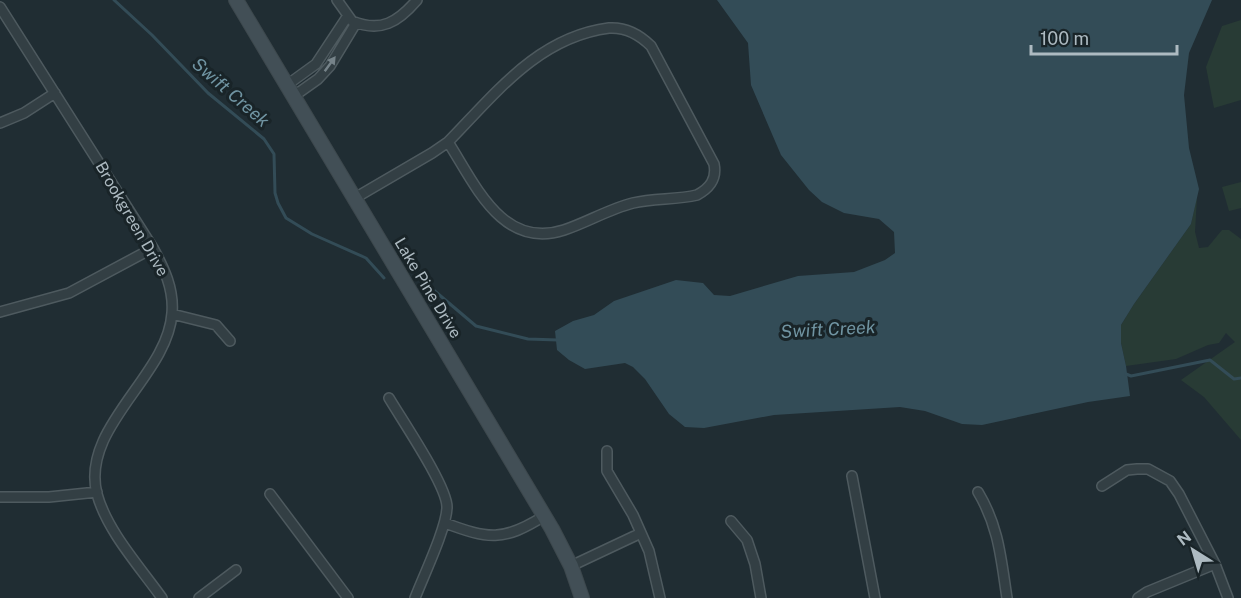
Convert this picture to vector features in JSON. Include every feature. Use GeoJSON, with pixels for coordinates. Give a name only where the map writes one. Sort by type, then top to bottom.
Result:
{"type":"FeatureCollection","features":[{"type":"Feature","properties":{"kind":"street","name":"Lake Pine Drive"},"geometry":{"type":"LineString","coordinates":[[236,0],[544,516],[571,566],[582,598]]}},
{"type":"Feature","properties":{"kind":"street"},"geometry":{"type":"LineString","coordinates":[[337,0],[347,17],[356,23],[376,26],[389,24],[400,18],[417,0]]}},
{"type":"Feature","properties":{"kind":"street","name":"Brookgreen Drive"},"geometry":{"type":"LineString","coordinates":[[0,7],[153,248],[167,276],[172,314],[167,333],[154,362],[107,433],[96,472],[97,492],[102,510],[162,598]]}},
{"type":"Feature","properties":{"kind":"street"},"geometry":{"type":"LineString","coordinates":[[291,90],[316,64],[347,17]]}},
{"type":"Feature","properties":{"kind":"street"},"geometry":{"type":"LineString","coordinates":[[291,90],[318,79],[330,66],[356,23]]}},
{"type":"Feature","properties":{"kind":"street"},"geometry":{"type":"LineString","coordinates":[[354,198],[448,142],[516,72],[549,48],[596,30],[618,28],[637,34],[651,46],[714,164],[715,174],[710,185],[697,195],[633,203],[564,230],[545,234],[535,233],[524,231],[506,222],[490,207],[448,142]]}},
{"type":"Feature","properties":{"kind":"street"},"geometry":{"type":"LineString","coordinates":[[0,123],[24,113],[55,93]]}},
{"type":"Feature","properties":{"kind":"street"},"geometry":{"type":"LineString","coordinates":[[0,312],[69,292],[153,248]]}},
{"type":"Feature","properties":{"kind":"street"},"geometry":{"type":"LineString","coordinates":[[172,314],[216,325],[230,341]]}},
{"type":"Feature","properties":{"kind":"street"},"geometry":{"type":"LineString","coordinates":[[389,398],[444,492],[447,504],[445,523],[415,598]]}},
{"type":"Feature","properties":{"kind":"street"},"geometry":{"type":"LineString","coordinates":[[607,451],[607,471],[633,515],[649,551],[660,598]]}},
{"type":"Feature","properties":{"kind":"street"},"geometry":{"type":"LineString","coordinates":[[1102,486],[1127,471],[1148,469],[1161,474],[1170,481],[1215,564],[1228,598]]}},
{"type":"Feature","properties":{"kind":"street"},"geometry":{"type":"LineString","coordinates":[[852,476],[875,598]]}},
{"type":"Feature","properties":{"kind":"street"},"geometry":{"type":"LineString","coordinates":[[0,497],[97,492]]}},
{"type":"Feature","properties":{"kind":"street"},"geometry":{"type":"LineString","coordinates":[[978,492],[990,512],[995,529],[1007,598]]}},
{"type":"Feature","properties":{"kind":"street"},"geometry":{"type":"LineString","coordinates":[[270,494],[348,598]]}},
{"type":"Feature","properties":{"kind":"street"},"geometry":{"type":"LineString","coordinates":[[445,523],[478,535],[499,536],[514,533],[544,516]]}},
{"type":"Feature","properties":{"kind":"street"},"geometry":{"type":"LineString","coordinates":[[730,522],[747,540],[755,564],[761,598]]}},
{"type":"Feature","properties":{"kind":"street"},"geometry":{"type":"LineString","coordinates":[[571,566],[641,534]]}},
{"type":"Feature","properties":{"kind":"street"},"geometry":{"type":"LineString","coordinates":[[1138,598],[1147,592],[1215,564]]}},
{"type":"Feature","properties":{"kind":"street"},"geometry":{"type":"LineString","coordinates":[[199,598],[236,570]]}},
{"type":"Feature","properties":{"kind":"green space"},"geometry":{"type":"Polygon","coordinates":[[[1241,20],[1241,100],[1214,108],[1206,67],[1222,26],[1241,20]]]}},
{"type":"Feature","properties":{"kind":"green space"},"geometry":{"type":"Polygon","coordinates":[[[1241,182],[1241,208],[1229,211],[1222,187],[1241,182]]]}},
{"type":"Feature","properties":{"kind":"green space"},"geometry":{"type":"Polygon","coordinates":[[[1197,197],[1195,232],[1199,248],[1208,247],[1222,230],[1229,230],[1241,239],[1241,440],[1204,397],[1181,380],[1235,342],[1226,333],[1219,343],[1208,345],[1176,359],[1126,366],[1121,343],[1121,325],[1191,224],[1197,197]]]}},
{"type":"Feature","properties":{"kind":"water"},"geometry":{"type":"Polygon","coordinates":[[[717,0],[1212,0],[1189,53],[1184,95],[1189,148],[1199,189],[1191,224],[1121,325],[1121,343],[1130,396],[1088,402],[982,425],[962,424],[925,411],[900,407],[774,415],[704,428],[685,427],[669,414],[645,379],[633,367],[625,363],[585,369],[557,350],[555,331],[573,321],[594,315],[614,301],[676,280],[703,283],[714,295],[730,296],[798,276],[854,272],[885,260],[895,253],[894,232],[879,219],[844,213],[822,202],[809,190],[781,155],[751,85],[748,43],[717,0]]]}},
{"type":"Feature","properties":{"kind":"waterway","name":"Swift Creek"},"geometry":{"type":"LineString","coordinates":[[114,0],[152,35],[208,93],[264,139],[274,154],[275,193],[286,218],[312,234],[366,258],[384,278]]}},
{"type":"Feature","properties":{"kind":"waterway","name":"Swift Creek"},"geometry":{"type":"LineString","coordinates":[[420,284],[430,287],[476,326],[528,339],[558,340]]}},
{"type":"Feature","properties":{"kind":"waterway","name":"Swift Creek"},"geometry":{"type":"LineString","coordinates":[[1126,374],[1131,376],[1210,360],[1234,379],[1241,378]]}}]}
